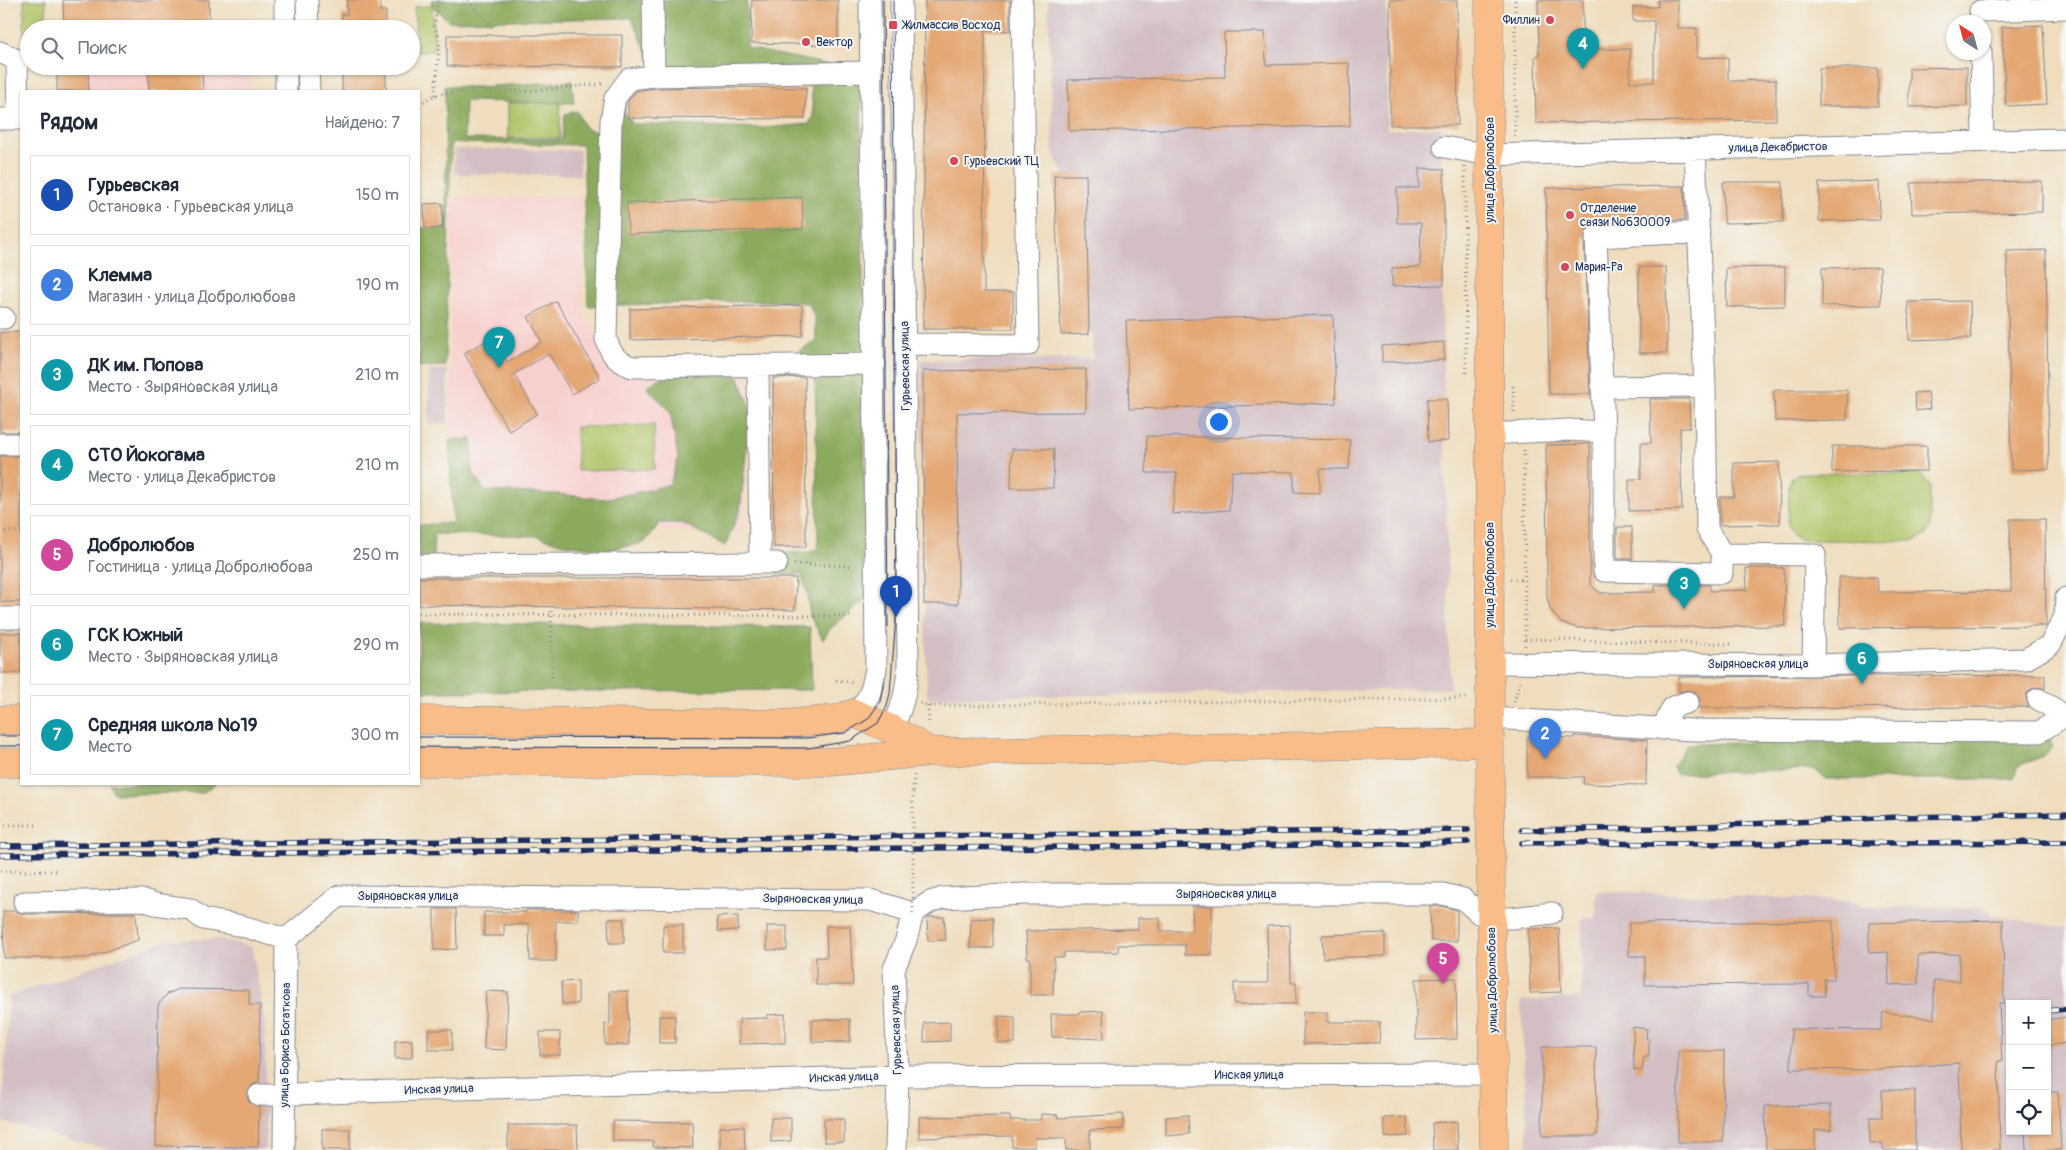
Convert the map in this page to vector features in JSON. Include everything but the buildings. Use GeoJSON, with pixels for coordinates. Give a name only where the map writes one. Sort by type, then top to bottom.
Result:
{"type":"FeatureCollection","features":[{"type":"Feature","properties":{"kind":"main road","name":"улица Добролюбова"},"geometry":{"type":"LineString","coordinates":[[1489,0],[1490,663],[1497,727],[1490,783],[1494,1150]]}},
{"type":"Feature","properties":{"kind":"main road"},"geometry":{"type":"LineString","coordinates":[[420,720],[785,724],[837,719],[853,713],[891,729],[931,752]]}},
{"type":"Feature","properties":{"kind":"main road"},"geometry":{"type":"LineString","coordinates":[[0,720],[20,720]]}},
{"type":"Feature","properties":{"kind":"main road"},"geometry":{"type":"LineString","coordinates":[[420,762],[830,762],[931,752],[1497,727]]}},
{"type":"Feature","properties":{"kind":"main road"},"geometry":{"type":"LineString","coordinates":[[830,762],[872,743],[891,729]]}},
{"type":"Feature","properties":{"kind":"main road"},"geometry":{"type":"LineString","coordinates":[[0,763],[20,763]]}},
{"type":"Feature","properties":{"kind":"street"},"geometry":{"type":"LineString","coordinates":[[285,0],[286,20]]}},
{"type":"Feature","properties":{"kind":"street"},"geometry":{"type":"LineString","coordinates":[[307,0],[308,20]]}},
{"type":"Feature","properties":{"kind":"street"},"geometry":{"type":"LineString","coordinates":[[653,0],[654,76]]}},
{"type":"Feature","properties":{"kind":"street"},"geometry":{"type":"LineString","coordinates":[[853,713],[863,706],[872,687],[876,669],[875,364],[870,0]]}},
{"type":"Feature","properties":{"kind":"street","name":"Гурьевская улица"},"geometry":{"type":"LineString","coordinates":[[891,729],[897,719],[904,698],[908,665],[901,0]]}},
{"type":"Feature","properties":{"kind":"street"},"geometry":{"type":"LineString","coordinates":[[905,344],[1028,345],[1022,4]]}},
{"type":"Feature","properties":{"kind":"street"},"geometry":{"type":"LineString","coordinates":[[1980,11],[2066,8]]}},
{"type":"Feature","properties":{"kind":"street"},"geometry":{"type":"LineString","coordinates":[[0,52],[17,60],[18,119],[0,119]]}},
{"type":"Feature","properties":{"kind":"street"},"geometry":{"type":"LineString","coordinates":[[1981,60],[1983,142]]}},
{"type":"Feature","properties":{"kind":"street"},"geometry":{"type":"LineString","coordinates":[[870,72],[654,76],[628,79],[615,98],[611,121],[606,339],[612,355],[632,367],[875,364]]}},
{"type":"Feature","properties":{"kind":"street"},"geometry":{"type":"LineString","coordinates":[[286,75],[286,90]]}},
{"type":"Feature","properties":{"kind":"street"},"geometry":{"type":"LineString","coordinates":[[308,75],[309,90]]}},
{"type":"Feature","properties":{"kind":"street","name":"улица Декабристов"},"geometry":{"type":"LineString","coordinates":[[1444,147],[1490,154],[2066,139]]}},
{"type":"Feature","properties":{"kind":"street"},"geometry":{"type":"LineString","coordinates":[[1695,149],[1705,386],[1707,529],[1722,554],[1722,573],[1604,571],[1604,432],[1596,237],[1698,232]]}},
{"type":"Feature","properties":{"kind":"street"},"geometry":{"type":"LineString","coordinates":[[420,565],[768,563],[758,365]]}},
{"type":"Feature","properties":{"kind":"street"},"geometry":{"type":"LineString","coordinates":[[1602,387],[1705,386]]}},
{"type":"Feature","properties":{"kind":"street"},"geometry":{"type":"LineString","coordinates":[[1489,434],[1568,430],[1604,432]]}},
{"type":"Feature","properties":{"kind":"street"},"geometry":{"type":"LineString","coordinates":[[0,444],[20,444]]}},
{"type":"Feature","properties":{"kind":"street"},"geometry":{"type":"LineString","coordinates":[[1722,554],[1815,555],[1813,665]]}},
{"type":"Feature","properties":{"kind":"street","name":"Зыряновская улица"},"geometry":{"type":"LineString","coordinates":[[1490,663],[1813,665],[2026,659],[2050,645],[2065,616],[2066,598]]}},
{"type":"Feature","properties":{"kind":"street"},"geometry":{"type":"LineString","coordinates":[[0,618],[20,618]]}},
{"type":"Feature","properties":{"kind":"street"},"geometry":{"type":"LineString","coordinates":[[1497,727],[1662,729],[2057,725],[2056,710],[2038,699]]}},
{"type":"Feature","properties":{"kind":"street"},"geometry":{"type":"LineString","coordinates":[[1662,729],[1673,707],[1688,702]]}},
{"type":"Feature","properties":{"kind":"street","name":"Зыряновская улица"},"geometry":{"type":"LineString","coordinates":[[286,939],[339,896],[870,900],[913,914],[930,902],[943,898],[1024,894],[1443,894],[1463,899],[1479,913],[1491,905]]}},
{"type":"Feature","properties":{"kind":"street"},"geometry":{"type":"LineString","coordinates":[[24,902],[143,900],[155,904],[176,905],[190,909],[203,919],[242,926],[286,939]]}},
{"type":"Feature","properties":{"kind":"street"},"geometry":{"type":"LineString","coordinates":[[1491,905],[1512,918],[1552,913]]}},
{"type":"Feature","properties":{"kind":"street","name":"Гурьевская улица"},"geometry":{"type":"LineString","coordinates":[[896,1150],[898,1076],[894,969],[906,940],[913,914]]}},
{"type":"Feature","properties":{"kind":"street","name":"улица Бориса Богаткова"},"geometry":{"type":"LineString","coordinates":[[284,1150],[286,939]]}},
{"type":"Feature","properties":{"kind":"street","name":"Инская улица"},"geometry":{"type":"LineString","coordinates":[[259,1095],[898,1076],[1493,1074]]}},
{"type":"Feature","properties":{"kind":"path"},"geometry":{"type":"LineString","coordinates":[[435,95],[440,40],[434,26],[438,0]]}},
{"type":"Feature","properties":{"kind":"path"},"geometry":{"type":"LineString","coordinates":[[468,0],[492,27]]}},
{"type":"Feature","properties":{"kind":"path"},"geometry":{"type":"LineString","coordinates":[[420,103],[435,95],[554,89],[600,85],[628,79]]}},
{"type":"Feature","properties":{"kind":"path"},"geometry":{"type":"LineString","coordinates":[[1497,727],[1525,663],[1524,432]]}},
{"type":"Feature","properties":{"kind":"path"},"geometry":{"type":"LineString","coordinates":[[0,532],[20,532]]}},
{"type":"Feature","properties":{"kind":"path"},"geometry":{"type":"LineString","coordinates":[[768,563],[853,566]]}},
{"type":"Feature","properties":{"kind":"path"},"geometry":{"type":"LineString","coordinates":[[551,606],[552,680]]}},
{"type":"Feature","properties":{"kind":"path"},"geometry":{"type":"LineString","coordinates":[[420,614],[852,616]]}},
{"type":"Feature","properties":{"kind":"path"},"geometry":{"type":"LineString","coordinates":[[836,680],[872,687]]}},
{"type":"Feature","properties":{"kind":"path"},"geometry":{"type":"LineString","coordinates":[[904,698],[928,706],[1468,698]]}},
{"type":"Feature","properties":{"kind":"path"},"geometry":{"type":"LineString","coordinates":[[913,791],[913,914]]}},
{"type":"Feature","properties":{"kind":"path"},"geometry":{"type":"LineString","coordinates":[[0,825],[38,825]]}},
{"type":"Feature","properties":{"kind":"path"},"geometry":{"type":"LineString","coordinates":[[0,872],[57,871]]}},
{"type":"Feature","properties":{"kind":"shaded area"},"geometry":{"type":"Polygon","coordinates":[[[1048,0],[1386,0],[1387,130],[1441,127],[1441,255],[1450,689],[927,698],[920,360],[1093,359],[1092,332],[1065,332],[1062,171],[1053,153],[1048,0]]]}},
{"type":"Feature","properties":{"kind":"shaded area"},"geometry":{"type":"Polygon","coordinates":[[[88,75],[250,75],[251,90],[89,90],[88,75]]]}},
{"type":"Feature","properties":{"kind":"shaded area"},"geometry":{"type":"Polygon","coordinates":[[[454,149],[580,150],[580,175],[454,174],[454,149]]]}},
{"type":"Feature","properties":{"kind":"shaded area"},"geometry":{"type":"Polygon","coordinates":[[[581,197],[582,313],[625,374],[748,374],[744,532],[457,529],[450,431],[452,198],[581,197]]]}},
{"type":"Feature","properties":{"kind":"shaded area"},"geometry":{"type":"Polygon","coordinates":[[[447,369],[448,423],[429,424],[429,370],[447,369]]]}},
{"type":"Feature","properties":{"kind":"shaded area"},"geometry":{"type":"Polygon","coordinates":[[[1597,891],[1851,901],[1863,907],[1984,908],[1994,916],[2066,928],[2066,1150],[1528,1150],[1521,1001],[1581,997],[1582,918],[1595,918],[1597,891]]]}},
{"type":"Feature","properties":{"kind":"shaded area"},"geometry":{"type":"Polygon","coordinates":[[[221,939],[252,947],[265,1023],[266,1150],[111,1150],[1,1122],[9,996],[168,940],[221,939]]]}},
{"type":"Feature","properties":{"kind":"green space"},"geometry":{"type":"Polygon","coordinates":[[[24,0],[46,0],[46,20],[24,20],[24,0]]]}},
{"type":"Feature","properties":{"kind":"green space"},"geometry":{"type":"Polygon","coordinates":[[[432,0],[747,0],[747,48],[850,69],[861,79],[866,599],[830,629],[823,640],[810,616],[807,593],[801,574],[777,574],[765,564],[773,553],[811,552],[818,548],[815,374],[799,351],[816,341],[815,319],[809,303],[763,301],[588,306],[583,145],[451,143],[445,366],[420,367],[420,228],[446,227],[445,86],[476,87],[572,81],[574,103],[465,101],[464,139],[562,140],[565,114],[577,111],[586,129],[603,133],[629,81],[624,112],[633,124],[764,128],[809,124],[813,116],[811,87],[789,79],[693,73],[650,59],[632,18],[449,21],[431,3],[432,0]]]}},
{"type":"Feature","properties":{"kind":"green space"},"geometry":{"type":"Polygon","coordinates":[[[432,6],[435,51],[420,52],[420,20],[415,20],[414,7],[432,6]]]}},
{"type":"Feature","properties":{"kind":"green space"},"geometry":{"type":"Polygon","coordinates":[[[508,103],[560,103],[560,138],[508,138],[508,103]]]}},
{"type":"Feature","properties":{"kind":"green space"},"geometry":{"type":"Polygon","coordinates":[[[668,373],[738,376],[751,408],[740,511],[725,546],[682,523],[660,523],[644,543],[606,550],[560,543],[538,536],[434,534],[433,559],[420,559],[420,525],[453,523],[449,440],[472,439],[472,471],[485,491],[556,494],[604,499],[670,484],[678,458],[670,411],[646,387],[668,373]]]}},
{"type":"Feature","properties":{"kind":"green space"},"geometry":{"type":"Polygon","coordinates":[[[654,425],[655,469],[577,471],[576,427],[654,425]]]}},
{"type":"Feature","properties":{"kind":"green space"},"geometry":{"type":"Polygon","coordinates":[[[1802,473],[1921,474],[1930,485],[1930,528],[1925,536],[1914,541],[1801,540],[1792,535],[1788,526],[1789,485],[1792,477],[1802,473]]]}},
{"type":"Feature","properties":{"kind":"green space"},"geometry":{"type":"Polygon","coordinates":[[[420,623],[810,627],[812,690],[420,692],[420,623]]]}},
{"type":"Feature","properties":{"kind":"green space"},"geometry":{"type":"Polygon","coordinates":[[[2050,739],[2053,748],[2042,757],[2017,767],[2014,779],[1825,779],[1814,769],[1676,774],[1673,766],[1687,744],[2050,739]]]}},
{"type":"Feature","properties":{"kind":"green space"},"geometry":{"type":"Polygon","coordinates":[[[110,785],[214,785],[203,793],[115,794],[110,785]]]}},
{"type":"Feature","properties":{"kind":"tram line"},"geometry":{"type":"LineString","coordinates":[[883,0],[888,627]]}},
{"type":"Feature","properties":{"kind":"tram line"},"geometry":{"type":"LineString","coordinates":[[420,747],[808,748],[850,741],[878,723],[887,706],[890,693],[896,617],[893,0]]}},
{"type":"Feature","properties":{"kind":"tram line"},"geometry":{"type":"LineString","coordinates":[[420,737],[807,738],[845,733],[868,719],[880,702],[884,677]]}},
{"type":"Feature","properties":{"kind":"tram line"},"geometry":{"type":"LineString","coordinates":[[0,736],[20,736]]}},
{"type":"Feature","properties":{"kind":"tram line"},"geometry":{"type":"LineString","coordinates":[[0,746],[20,746]]}},
{"type":"Feature","properties":{"kind":"railway"},"geometry":{"type":"LineString","coordinates":[[1522,830],[1662,828],[1899,817],[2066,814]]}},
{"type":"Feature","properties":{"kind":"railway"},"geometry":{"type":"LineString","coordinates":[[0,846],[1468,830]]}},
{"type":"Feature","properties":{"kind":"railway"},"geometry":{"type":"LineString","coordinates":[[0,855],[1325,845],[1468,842]]}},
{"type":"Feature","properties":{"kind":"railway"},"geometry":{"type":"LineString","coordinates":[[1522,843],[2066,842]]}},
{"type":"Feature","properties":{"kind":"railway"},"geometry":{"type":"LineString","coordinates":[[2051,1011],[2066,1009]]}},
{"type":"Feature","properties":{"kind":"place","name":"Филлин"},"geometry":{"type":"Point","coordinates":[1550,20]}},
{"type":"Feature","properties":{"kind":"place","name":"Жилмассив Восход"},"geometry":{"type":"Point","coordinates":[893,25]}},
{"type":"Feature","properties":{"kind":"place","name":"Вектор"},"geometry":{"type":"Point","coordinates":[806,42]}},
{"type":"Feature","properties":{"kind":"place","name":"СТО Йокогама"},"geometry":{"type":"Point","coordinates":[1583,69]}},
{"type":"Feature","properties":{"kind":"place","name":"Гурьевский ТЦ"},"geometry":{"type":"Point","coordinates":[954,161]}},
{"type":"Feature","properties":{"kind":"place","name":"Отделение связи №630009"},"geometry":{"type":"Point","coordinates":[1570,215]}},
{"type":"Feature","properties":{"kind":"place","name":"Мария-Ра"},"geometry":{"type":"Point","coordinates":[1565,267]}},
{"type":"Feature","properties":{"kind":"place","name":"Средняя школа №19"},"geometry":{"type":"Point","coordinates":[499,368]}},
{"type":"Feature","properties":{"kind":"place","name":"ДК им. Попова"},"geometry":{"type":"Point","coordinates":[1684,609]}},
{"type":"Feature","properties":{"kind":"place","name":"Гурьевская"},"geometry":{"type":"Point","coordinates":[896,617]}},
{"type":"Feature","properties":{"kind":"place","name":"ГСК Южный"},"geometry":{"type":"Point","coordinates":[1862,684]}},
{"type":"Feature","properties":{"kind":"place","name":"Клемма"},"geometry":{"type":"Point","coordinates":[1545,759]}},
{"type":"Feature","properties":{"kind":"place","name":"Добролюбов"},"geometry":{"type":"Point","coordinates":[1443,984]}}]}
